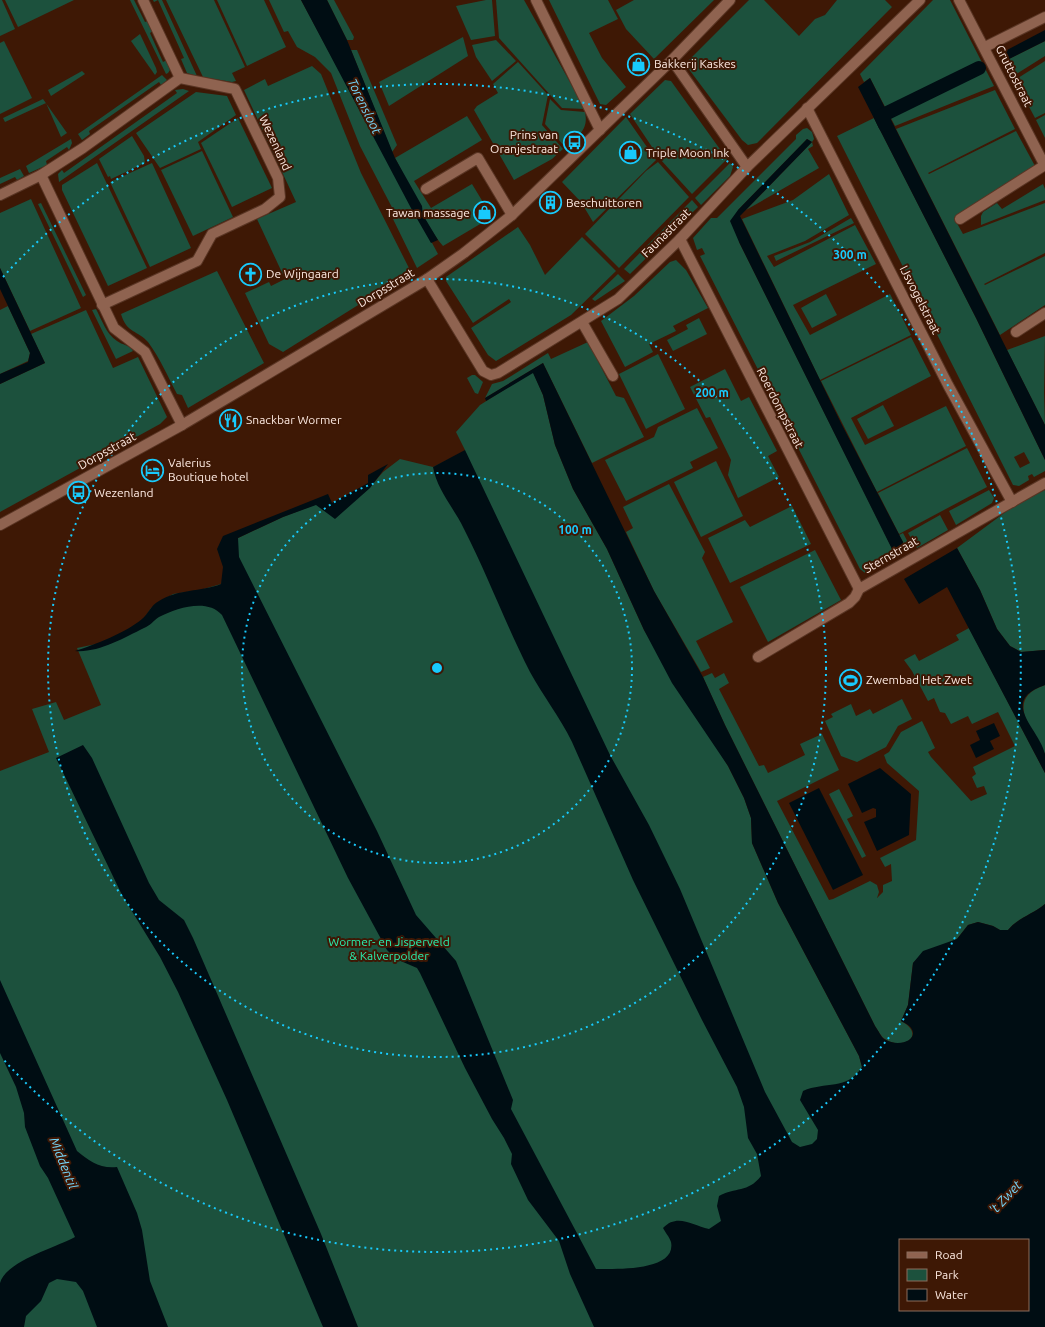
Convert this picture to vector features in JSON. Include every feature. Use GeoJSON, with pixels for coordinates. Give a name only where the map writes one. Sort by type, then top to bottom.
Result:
{"type":"FeatureCollection","features":[{"type":"Feature","properties":{"kind":"street"},"geometry":{"type":"LineString","coordinates":[[0,195],[41,175],[82,148],[180,78],[143,0]]}},
{"type":"Feature","properties":{"kind":"street"},"geometry":{"type":"LineString","coordinates":[[536,0],[600,130]]}},
{"type":"Feature","properties":{"kind":"street","name":"Dorpsstraat"},"geometry":{"type":"LineString","coordinates":[[0,525],[182,425],[427,279],[464,253],[512,215],[672,60],[730,0]]}},
{"type":"Feature","properties":{"kind":"street","name":"Faunastraat"},"geometry":{"type":"LineString","coordinates":[[427,279],[483,371],[491,375],[498,373],[618,299],[680,239],[748,167],[807,108],[920,0]]}},
{"type":"Feature","properties":{"kind":"street","name":"Gruttostraat"},"geometry":{"type":"LineString","coordinates":[[959,0],[985,47],[1045,165],[960,219]]}},
{"type":"Feature","properties":{"kind":"street"},"geometry":{"type":"LineString","coordinates":[[985,47],[1045,17]]}},
{"type":"Feature","properties":{"kind":"street"},"geometry":{"type":"LineString","coordinates":[[672,60],[748,167]]}},
{"type":"Feature","properties":{"kind":"street","name":"Wezenland"},"geometry":{"type":"LineString","coordinates":[[102,305],[197,261],[212,234],[265,209],[280,197],[278,178],[235,89],[180,78]]}},
{"type":"Feature","properties":{"kind":"street","name":"IJsvogelstraat"},"geometry":{"type":"LineString","coordinates":[[807,108],[951,391],[1012,502]]}},
{"type":"Feature","properties":{"kind":"street"},"geometry":{"type":"LineString","coordinates":[[426,189],[478,158],[512,215]]}},
{"type":"Feature","properties":{"kind":"street"},"geometry":{"type":"LineString","coordinates":[[41,175],[114,328],[145,352],[182,425]]}},
{"type":"Feature","properties":{"kind":"street","name":"Roerdompstraat"},"geometry":{"type":"LineString","coordinates":[[680,239],[859,589]]}},
{"type":"Feature","properties":{"kind":"street"},"geometry":{"type":"LineString","coordinates":[[1016,332],[1045,313]]}},
{"type":"Feature","properties":{"kind":"street"},"geometry":{"type":"LineString","coordinates":[[582,322],[613,376]]}},
{"type":"Feature","properties":{"kind":"street","name":"Sternstraat"},"geometry":{"type":"LineString","coordinates":[[758,656],[849,603],[855,597],[859,589],[1045,483]]}},
{"type":"Feature","properties":{"kind":"green space"},"geometry":{"type":"Polygon","coordinates":[[[0,0],[2,0],[15,29],[0,36],[0,0]]]}},
{"type":"Feature","properties":{"kind":"green space"},"geometry":{"type":"Polygon","coordinates":[[[5,0],[74,0],[18,27],[5,0]]]}},
{"type":"Feature","properties":{"kind":"green space"},"geometry":{"type":"Polygon","coordinates":[[[130,0],[134,0],[145,22],[148,21],[153,31],[150,33],[163,62],[167,60],[170,70],[168,73],[166,74],[130,0]]]}},
{"type":"Feature","properties":{"kind":"green space"},"geometry":{"type":"Polygon","coordinates":[[[158,0],[162,0],[197,76],[187,73],[181,59],[184,58],[158,0]]]}},
{"type":"Feature","properties":{"kind":"green space"},"geometry":{"type":"Polygon","coordinates":[[[166,0],[214,0],[245,67],[232,73],[236,81],[232,82],[203,77],[166,0]]]}},
{"type":"Feature","properties":{"kind":"green space"},"geometry":{"type":"Polygon","coordinates":[[[217,0],[264,0],[286,47],[247,66],[217,0]]]}},
{"type":"Feature","properties":{"kind":"green space"},"geometry":{"type":"Polygon","coordinates":[[[269,0],[301,0],[438,254],[417,268],[393,219],[397,217],[360,146],[331,73],[315,57],[297,47],[288,31],[284,32],[269,0]]]}},
{"type":"Feature","properties":{"kind":"green space"},"geometry":{"type":"Polygon","coordinates":[[[327,0],[334,0],[354,37],[353,40],[347,40],[327,0]]]}},
{"type":"Feature","properties":{"kind":"green space"},"geometry":{"type":"Polygon","coordinates":[[[492,0],[495,36],[471,40],[456,6],[492,0]]]}},
{"type":"Feature","properties":{"kind":"green space"},"geometry":{"type":"Polygon","coordinates":[[[496,0],[524,0],[585,109],[562,108],[499,38],[496,0]]]}},
{"type":"Feature","properties":{"kind":"green space"},"geometry":{"type":"Polygon","coordinates":[[[549,0],[608,0],[618,19],[589,33],[602,58],[626,87],[606,105],[600,104],[549,0]]]}},
{"type":"Feature","properties":{"kind":"green space"},"geometry":{"type":"Polygon","coordinates":[[[634,0],[714,0],[654,59],[626,29],[616,10],[634,0]]]}},
{"type":"Feature","properties":{"kind":"green space"},"geometry":{"type":"Polygon","coordinates":[[[749,0],[764,0],[799,36],[815,19],[825,15],[837,0],[885,0],[892,7],[757,143],[748,145],[742,140],[685,64],[749,0]]]}},
{"type":"Feature","properties":{"kind":"green space"},"geometry":{"type":"Polygon","coordinates":[[[933,0],[950,0],[994,86],[895,126],[870,78],[864,82],[860,74],[933,0]]]}},
{"type":"Feature","properties":{"kind":"green space"},"geometry":{"type":"Polygon","coordinates":[[[140,34],[156,68],[157,72],[155,75],[131,41],[140,34]]]}},
{"type":"Feature","properties":{"kind":"green space"},"geometry":{"type":"Polygon","coordinates":[[[463,37],[468,56],[389,106],[379,82],[463,37]]]}},
{"type":"Feature","properties":{"kind":"green space"},"geometry":{"type":"Polygon","coordinates":[[[496,40],[516,61],[492,81],[476,57],[472,45],[496,40]]]}},
{"type":"Feature","properties":{"kind":"green space"},"geometry":{"type":"Polygon","coordinates":[[[4,41],[32,98],[0,114],[0,43],[4,41]]]}},
{"type":"Feature","properties":{"kind":"green space"},"geometry":{"type":"Polygon","coordinates":[[[1045,41],[1045,56],[1015,75],[1007,60],[1045,41]]]}},
{"type":"Feature","properties":{"kind":"green space"},"geometry":{"type":"Polygon","coordinates":[[[351,50],[357,50],[397,145],[392,152],[351,50]]]}},
{"type":"Feature","properties":{"kind":"green space"},"geometry":{"type":"Polygon","coordinates":[[[1045,61],[1045,113],[1035,118],[1015,80],[1045,61]]]}},
{"type":"Feature","properties":{"kind":"green space"},"geometry":{"type":"Polygon","coordinates":[[[518,62],[548,95],[542,125],[563,149],[552,159],[514,180],[474,110],[477,106],[498,93],[493,84],[518,62]]]}},
{"type":"Feature","properties":{"kind":"green space"},"geometry":{"type":"Polygon","coordinates":[[[312,66],[321,74],[361,173],[411,272],[283,352],[269,344],[245,293],[269,282],[271,286],[285,279],[257,219],[296,202],[244,90],[265,79],[268,86],[312,66]]]}},
{"type":"Feature","properties":{"kind":"green space"},"geometry":{"type":"Polygon","coordinates":[[[82,71],[85,74],[51,96],[48,90],[82,71]]]}},
{"type":"Feature","properties":{"kind":"green space"},"geometry":{"type":"Polygon","coordinates":[[[162,75],[167,80],[161,85],[159,82],[89,131],[90,134],[82,140],[78,134],[162,75]]]}},
{"type":"Feature","properties":{"kind":"green space"},"geometry":{"type":"Polygon","coordinates":[[[665,80],[671,81],[727,159],[692,194],[660,159],[630,114],[665,80]]]}},
{"type":"Feature","properties":{"kind":"green space"},"geometry":{"type":"Polygon","coordinates":[[[183,89],[189,91],[59,182],[58,174],[62,170],[64,173],[177,93],[175,90],[183,89]]]}},
{"type":"Feature","properties":{"kind":"green space"},"geometry":{"type":"Polygon","coordinates":[[[995,90],[1015,129],[928,173],[929,174],[1016,131],[1035,166],[954,218],[963,234],[1045,203],[1045,253],[984,284],[985,285],[1045,256],[1045,305],[1000,335],[896,129],[995,90]]]}},
{"type":"Feature","properties":{"kind":"green space"},"geometry":{"type":"Polygon","coordinates":[[[196,92],[227,96],[236,115],[198,142],[201,149],[160,168],[136,133],[196,92]]]}},
{"type":"Feature","properties":{"kind":"green space"},"geometry":{"type":"Polygon","coordinates":[[[43,99],[46,103],[5,122],[3,118],[43,99]]]}},
{"type":"Feature","properties":{"kind":"green space"},"geometry":{"type":"Polygon","coordinates":[[[550,99],[561,110],[585,112],[586,118],[584,128],[578,136],[565,147],[545,124],[550,99]]]}},
{"type":"Feature","properties":{"kind":"green space"},"geometry":{"type":"Polygon","coordinates":[[[46,104],[67,133],[61,137],[46,104]]]}},
{"type":"Feature","properties":{"kind":"green space"},"geometry":{"type":"Polygon","coordinates":[[[1045,115],[1045,138],[1036,120],[1045,115]]]}},
{"type":"Feature","properties":{"kind":"green space"},"geometry":{"type":"Polygon","coordinates":[[[467,116],[482,140],[414,181],[431,208],[472,184],[492,217],[443,246],[423,215],[395,158],[467,116]]]}},
{"type":"Feature","properties":{"kind":"green space"},"geometry":{"type":"Polygon","coordinates":[[[626,117],[656,160],[593,222],[581,202],[562,182],[626,117]]]}},
{"type":"Feature","properties":{"kind":"green space"},"geometry":{"type":"Polygon","coordinates":[[[238,118],[272,188],[232,207],[201,143],[238,118]]]}},
{"type":"Feature","properties":{"kind":"green space"},"geometry":{"type":"Polygon","coordinates":[[[874,118],[976,318],[1045,460],[1045,471],[1034,477],[1032,474],[1028,476],[1029,480],[1019,486],[1013,485],[837,136],[874,118]],[[1024,452],[1014,457],[1020,468],[1030,463],[1024,452]]]}},
{"type":"Feature","properties":{"kind":"green space"},"geometry":{"type":"Polygon","coordinates":[[[807,128],[812,132],[814,139],[812,142],[807,139],[738,210],[739,242],[892,548],[897,550],[901,548],[903,542],[899,535],[903,533],[911,548],[876,567],[874,565],[869,567],[871,570],[865,573],[860,569],[700,256],[705,254],[702,248],[697,250],[693,238],[711,218],[717,218],[796,139],[796,135],[803,129],[807,128]]]}},
{"type":"Feature","properties":{"kind":"green space"},"geometry":{"type":"Polygon","coordinates":[[[132,136],[144,156],[145,163],[111,179],[110,176],[108,177],[99,159],[132,136]]]}},
{"type":"Feature","properties":{"kind":"green space"},"geometry":{"type":"Polygon","coordinates":[[[71,139],[72,143],[69,150],[67,147],[46,161],[47,165],[29,173],[26,166],[71,139]]]}},
{"type":"Feature","properties":{"kind":"green space"},"geometry":{"type":"Polygon","coordinates":[[[812,142],[813,146],[808,149],[819,168],[746,210],[812,142]]]}},
{"type":"Feature","properties":{"kind":"green space"},"geometry":{"type":"Polygon","coordinates":[[[202,151],[233,217],[193,236],[161,170],[202,151]]]}},
{"type":"Feature","properties":{"kind":"green space"},"geometry":{"type":"Polygon","coordinates":[[[658,162],[689,197],[619,268],[585,234],[646,171],[658,162]]]}},
{"type":"Feature","properties":{"kind":"green space"},"geometry":{"type":"Polygon","coordinates":[[[97,163],[147,268],[108,286],[62,190],[62,185],[97,163]]]}},
{"type":"Feature","properties":{"kind":"green space"},"geometry":{"type":"Polygon","coordinates":[[[152,163],[191,248],[150,267],[110,182],[152,163]]]}},
{"type":"Feature","properties":{"kind":"green space"},"geometry":{"type":"Polygon","coordinates":[[[730,163],[733,167],[730,176],[701,205],[695,198],[730,163]]]}},
{"type":"Feature","properties":{"kind":"green space"},"geometry":{"type":"Polygon","coordinates":[[[20,169],[24,176],[17,180],[15,177],[0,184],[0,178],[20,169]]]}},
{"type":"Feature","properties":{"kind":"green space"},"geometry":{"type":"Polygon","coordinates":[[[829,174],[849,215],[805,241],[767,256],[774,267],[855,225],[876,264],[793,305],[810,335],[890,294],[911,335],[820,380],[742,219],[793,200],[829,174]]]}},
{"type":"Feature","properties":{"kind":"green space"},"geometry":{"type":"Polygon","coordinates":[[[1043,184],[1045,189],[1045,200],[981,225],[981,216],[983,212],[997,203],[1002,209],[1043,184]]]}},
{"type":"Feature","properties":{"kind":"green space"},"geometry":{"type":"Polygon","coordinates":[[[31,199],[81,308],[30,331],[0,268],[0,213],[31,199]]]}},
{"type":"Feature","properties":{"kind":"green space"},"geometry":{"type":"Polygon","coordinates":[[[692,200],[698,207],[630,274],[624,269],[692,200]]]}},
{"type":"Feature","properties":{"kind":"green space"},"geometry":{"type":"Polygon","coordinates":[[[41,203],[86,295],[83,297],[38,204],[41,203]]]}},
{"type":"Feature","properties":{"kind":"green space"},"geometry":{"type":"Polygon","coordinates":[[[851,218],[854,223],[776,261],[774,256],[810,242],[851,218]]]}},
{"type":"Feature","properties":{"kind":"green space"},"geometry":{"type":"Polygon","coordinates":[[[518,227],[530,245],[545,275],[582,237],[616,271],[571,315],[496,361],[488,355],[471,328],[511,302],[509,299],[473,323],[446,281],[446,277],[518,227]]]}},
{"type":"Feature","properties":{"kind":"green space"},"geometry":{"type":"Polygon","coordinates":[[[676,260],[686,270],[708,308],[673,326],[676,331],[649,344],[653,352],[625,367],[601,321],[634,296],[670,262],[676,260]]]}},
{"type":"Feature","properties":{"kind":"green space"},"geometry":{"type":"Polygon","coordinates":[[[217,271],[264,363],[188,408],[182,395],[177,394],[160,361],[148,342],[126,325],[121,314],[217,271]]]}},
{"type":"Feature","properties":{"kind":"green space"},"geometry":{"type":"Polygon","coordinates":[[[618,274],[625,281],[595,301],[592,299],[618,274]]]}},
{"type":"Feature","properties":{"kind":"green space"},"geometry":{"type":"Polygon","coordinates":[[[826,294],[837,315],[812,328],[801,308],[826,294]]]}},
{"type":"Feature","properties":{"kind":"green space"},"geometry":{"type":"Polygon","coordinates":[[[8,306],[30,353],[28,361],[0,374],[0,310],[8,306]]]}},
{"type":"Feature","properties":{"kind":"green space"},"geometry":{"type":"Polygon","coordinates":[[[96,309],[110,335],[117,341],[130,347],[133,351],[116,359],[92,310],[96,309]]]}},
{"type":"Feature","properties":{"kind":"green space"},"geometry":{"type":"Polygon","coordinates":[[[86,310],[113,368],[138,357],[167,417],[160,424],[0,512],[0,384],[45,363],[31,334],[86,310]]]}},
{"type":"Feature","properties":{"kind":"green space"},"geometry":{"type":"Polygon","coordinates":[[[699,318],[707,334],[673,351],[667,340],[688,329],[686,325],[699,318]]]}},
{"type":"Feature","properties":{"kind":"green space"},"geometry":{"type":"Polygon","coordinates":[[[1045,336],[1044,393],[1045,425],[1007,350],[1045,336]]]}},
{"type":"Feature","properties":{"kind":"green space"},"geometry":{"type":"Polygon","coordinates":[[[911,337],[931,376],[851,418],[865,445],[946,406],[966,446],[877,492],[821,381],[911,337]]]}},
{"type":"Feature","properties":{"kind":"green space"},"geometry":{"type":"Polygon","coordinates":[[[588,342],[616,396],[624,398],[644,437],[592,463],[543,363],[485,398],[492,384],[503,381],[548,353],[551,359],[588,342]]]}},
{"type":"Feature","properties":{"kind":"green space"},"geometry":{"type":"Polygon","coordinates":[[[658,354],[685,409],[646,429],[619,374],[658,354]]]}},
{"type":"Feature","properties":{"kind":"green space"},"geometry":{"type":"Polygon","coordinates":[[[725,369],[741,401],[749,397],[777,451],[768,456],[779,477],[738,498],[728,475],[731,460],[710,417],[706,418],[690,387],[725,369]]]}},
{"type":"Feature","properties":{"kind":"green space","name":"Wormer- en Jisperveld & Kalverpolder"},"geometry":{"type":"Polygon","coordinates":[[[533,372],[543,395],[555,445],[573,489],[607,549],[644,630],[728,766],[744,798],[751,818],[752,843],[778,903],[859,1056],[862,1067],[1045,1021],[1045,1327],[0,1327],[0,771],[49,752],[32,709],[56,702],[64,720],[101,705],[77,648],[120,639],[138,628],[151,608],[173,594],[200,590],[221,584],[238,538],[283,517],[322,502],[333,514],[369,488],[383,472],[400,459],[433,467],[464,452],[465,450],[456,432],[480,405],[533,372]]]}},
{"type":"Feature","properties":{"kind":"green space"},"geometry":{"type":"Polygon","coordinates":[[[475,375],[483,382],[478,394],[475,393],[467,378],[475,375]]]}},
{"type":"Feature","properties":{"kind":"green space"},"geometry":{"type":"Polygon","coordinates":[[[883,405],[894,426],[868,439],[857,419],[883,405]]]}},
{"type":"Feature","properties":{"kind":"green space"},"geometry":{"type":"Polygon","coordinates":[[[697,408],[718,448],[690,462],[693,468],[626,501],[605,460],[654,437],[658,427],[697,408]]]}},
{"type":"Feature","properties":{"kind":"green space"},"geometry":{"type":"Polygon","coordinates":[[[967,448],[987,487],[899,534],[878,493],[967,448]]]}},
{"type":"Feature","properties":{"kind":"green space"},"geometry":{"type":"Polygon","coordinates":[[[716,461],[743,516],[701,537],[674,482],[716,461]]]}},
{"type":"Feature","properties":{"kind":"green space"},"geometry":{"type":"Polygon","coordinates":[[[669,484],[705,552],[702,558],[733,622],[696,641],[710,668],[701,672],[654,591],[626,532],[633,528],[623,507],[669,484]]]}},
{"type":"Feature","properties":{"kind":"green space"},"geometry":{"type":"Polygon","coordinates":[[[989,490],[994,498],[992,503],[956,525],[949,511],[989,490]]]}},
{"type":"Feature","properties":{"kind":"green space"},"geometry":{"type":"Polygon","coordinates":[[[1045,490],[1045,650],[1021,652],[1010,646],[997,629],[980,590],[957,548],[1015,505],[1045,490]]]}},
{"type":"Feature","properties":{"kind":"green space"},"geometry":{"type":"Polygon","coordinates":[[[792,506],[811,544],[730,583],[708,538],[745,520],[750,527],[792,506]]]}},
{"type":"Feature","properties":{"kind":"green space"},"geometry":{"type":"Polygon","coordinates":[[[940,515],[948,530],[917,548],[908,533],[940,515]]]}},
{"type":"Feature","properties":{"kind":"green space"},"geometry":{"type":"Polygon","coordinates":[[[815,550],[841,600],[768,642],[740,587],[815,550]]]}},
{"type":"Feature","properties":{"kind":"green space"},"geometry":{"type":"Polygon","coordinates":[[[969,628],[1045,773],[1045,904],[1036,911],[1016,922],[1008,930],[1000,930],[993,926],[978,922],[968,925],[957,939],[918,958],[913,963],[908,1005],[901,1021],[909,1026],[912,1031],[912,1036],[910,1040],[905,1042],[892,1042],[884,1038],[875,1026],[725,725],[703,677],[712,673],[715,678],[724,673],[729,683],[719,689],[759,766],[764,765],[768,773],[805,755],[800,744],[822,734],[839,770],[777,801],[829,900],[870,881],[877,885],[879,892],[877,898],[883,892],[883,885],[892,881],[891,864],[885,867],[880,858],[916,840],[919,791],[887,763],[884,755],[889,752],[901,732],[922,721],[935,748],[928,752],[931,757],[971,801],[987,794],[984,786],[977,788],[972,777],[976,774],[973,767],[1015,746],[998,712],[972,724],[968,716],[951,724],[945,713],[940,712],[934,698],[928,701],[912,671],[904,660],[915,654],[919,661],[959,640],[956,635],[969,628]]]}},
{"type":"Feature","properties":{"kind":"green space"},"geometry":{"type":"Polygon","coordinates":[[[1045,685],[1045,754],[1028,725],[1024,706],[1026,698],[1033,691],[1045,685]]]}},
{"type":"Feature","properties":{"kind":"green space"},"geometry":{"type":"Polygon","coordinates":[[[902,699],[912,719],[898,726],[886,747],[857,762],[841,756],[825,721],[833,717],[831,714],[851,704],[856,716],[870,709],[873,714],[902,699]]]}},
{"type":"Feature","properties":{"kind":"green space"},"geometry":{"type":"Polygon","coordinates":[[[839,789],[853,816],[847,819],[866,856],[862,858],[829,794],[839,789]]]}},
{"type":"Feature","properties":{"kind":"water","name":"Torensloot"},"geometry":{"type":"Polygon","coordinates":[[[301,0],[327,0],[347,40],[395,158],[422,206],[423,215],[438,240],[431,243],[412,210],[301,0]]]}},
{"type":"Feature","properties":{"kind":"water"},"geometry":{"type":"Polygon","coordinates":[[[1045,30],[1045,41],[1007,60],[1003,52],[1045,30]]]}},
{"type":"Feature","properties":{"kind":"water"},"geometry":{"type":"Polygon","coordinates":[[[870,78],[1045,425],[1045,460],[976,318],[858,87],[870,78]]]}},
{"type":"Feature","properties":{"kind":"water"},"geometry":{"type":"Polygon","coordinates":[[[807,139],[812,142],[740,216],[841,423],[903,542],[902,550],[898,552],[892,549],[739,242],[730,221],[738,210],[807,139]]]}},
{"type":"Feature","properties":{"kind":"water"},"geometry":{"type":"Polygon","coordinates":[[[0,268],[45,363],[0,384],[0,374],[28,362],[30,353],[0,289],[0,268]]]}},
{"type":"Feature","properties":{"kind":"water","name":"'t Zwet"},"geometry":{"type":"Polygon","coordinates":[[[543,363],[654,591],[703,677],[725,725],[875,1026],[884,1039],[899,1043],[905,1042],[913,1035],[913,1031],[909,1026],[901,1021],[908,1005],[913,963],[923,951],[957,939],[968,925],[978,922],[993,926],[1000,930],[1008,930],[1016,922],[1036,911],[1045,904],[1045,1327],[594,1327],[570,1274],[559,1241],[528,1200],[511,1164],[512,1154],[465,1068],[420,973],[417,968],[396,959],[387,950],[348,878],[222,615],[216,610],[200,606],[192,606],[174,610],[159,617],[146,627],[111,644],[93,650],[75,651],[101,642],[128,629],[142,619],[156,603],[166,597],[181,592],[213,587],[221,584],[223,567],[217,549],[223,536],[328,494],[332,503],[368,483],[368,475],[388,464],[370,488],[335,519],[316,505],[283,517],[238,538],[239,557],[377,831],[416,915],[456,961],[513,1100],[511,1109],[596,1269],[642,1267],[655,1264],[664,1259],[670,1252],[671,1242],[663,1228],[674,1221],[685,1221],[709,1229],[721,1221],[717,1206],[719,1196],[751,1185],[761,1176],[757,1154],[748,1138],[744,1107],[737,1087],[633,880],[572,742],[530,672],[473,547],[438,483],[433,467],[465,450],[610,755],[649,825],[680,889],[765,1092],[792,1142],[800,1147],[812,1144],[817,1139],[818,1130],[800,1100],[803,1091],[819,1086],[843,1083],[856,1075],[862,1067],[859,1056],[778,903],[752,843],[751,818],[744,798],[728,766],[672,683],[644,630],[607,549],[573,489],[555,445],[543,395],[533,373],[486,401],[485,398],[543,363]]]}},
{"type":"Feature","properties":{"kind":"water"},"geometry":{"type":"Polygon","coordinates":[[[957,548],[980,590],[997,629],[1010,646],[1021,652],[1045,650],[1045,685],[1031,691],[1024,699],[1023,707],[1025,716],[1045,754],[1045,773],[947,587],[919,604],[904,579],[957,548]]]}},
{"type":"Feature","properties":{"kind":"water"},"geometry":{"type":"Polygon","coordinates":[[[994,723],[1000,736],[990,741],[994,749],[976,758],[970,745],[980,740],[976,731],[994,723]]]}},
{"type":"Feature","properties":{"kind":"water"},"geometry":{"type":"Polygon","coordinates":[[[83,745],[92,758],[149,883],[159,900],[184,920],[193,938],[321,1234],[358,1327],[323,1327],[227,1100],[178,992],[160,957],[122,895],[56,758],[83,745]]]}},
{"type":"Feature","properties":{"kind":"water"},"geometry":{"type":"Polygon","coordinates":[[[880,768],[911,794],[909,835],[877,851],[864,822],[876,817],[876,809],[873,808],[862,813],[848,784],[880,768]]]}},
{"type":"Feature","properties":{"kind":"water"},"geometry":{"type":"Polygon","coordinates":[[[819,788],[863,875],[833,890],[789,803],[819,788]]]}},
{"type":"Feature","properties":{"kind":"water","name":"Middentil"},"geometry":{"type":"Polygon","coordinates":[[[0,980],[77,1151],[95,1164],[105,1167],[117,1167],[137,1213],[142,1230],[150,1281],[168,1327],[97,1327],[83,1291],[76,1282],[57,1279],[49,1283],[41,1301],[26,1316],[24,1327],[0,1327],[0,1283],[4,1275],[11,1268],[32,1256],[75,1237],[48,1178],[40,1166],[25,1127],[24,1113],[16,1087],[0,1053],[0,980]]]}},
{"type":"Feature","properties":{"kind":"waterway"},"geometry":{"type":"LineString","coordinates":[[885,125],[881,116],[979,68]]}},
{"type":"Feature","properties":{"kind":"place","name":"Bakkerij Kaskes"},"geometry":{"type":"Point","coordinates":[639,64]}},
{"type":"Feature","properties":{"kind":"place","name":"Prins van Oranjestraat"},"geometry":{"type":"Point","coordinates":[574,142]}},
{"type":"Feature","properties":{"kind":"place","name":"Triple Moon Ink"},"geometry":{"type":"Point","coordinates":[630,153]}},
{"type":"Feature","properties":{"kind":"place","name":"Beschuittoren"},"geometry":{"type":"Point","coordinates":[550,203]}},
{"type":"Feature","properties":{"kind":"place","name":"Tawan massage"},"geometry":{"type":"Point","coordinates":[485,213]}},
{"type":"Feature","properties":{"kind":"place","name":"De Wijngaard"},"geometry":{"type":"Point","coordinates":[251,274]}},
{"type":"Feature","properties":{"kind":"place","name":"Snackbar Wormer"},"geometry":{"type":"Point","coordinates":[230,420]}},
{"type":"Feature","properties":{"kind":"place","name":"Valerius Boutique hotel"},"geometry":{"type":"Point","coordinates":[152,470]}},
{"type":"Feature","properties":{"kind":"place","name":"Wezenland"},"geometry":{"type":"Point","coordinates":[78,493]}},
{"type":"Feature","properties":{"kind":"place","name":"Zwembad Het Zwet"},"geometry":{"type":"Point","coordinates":[850,680]}}]}
